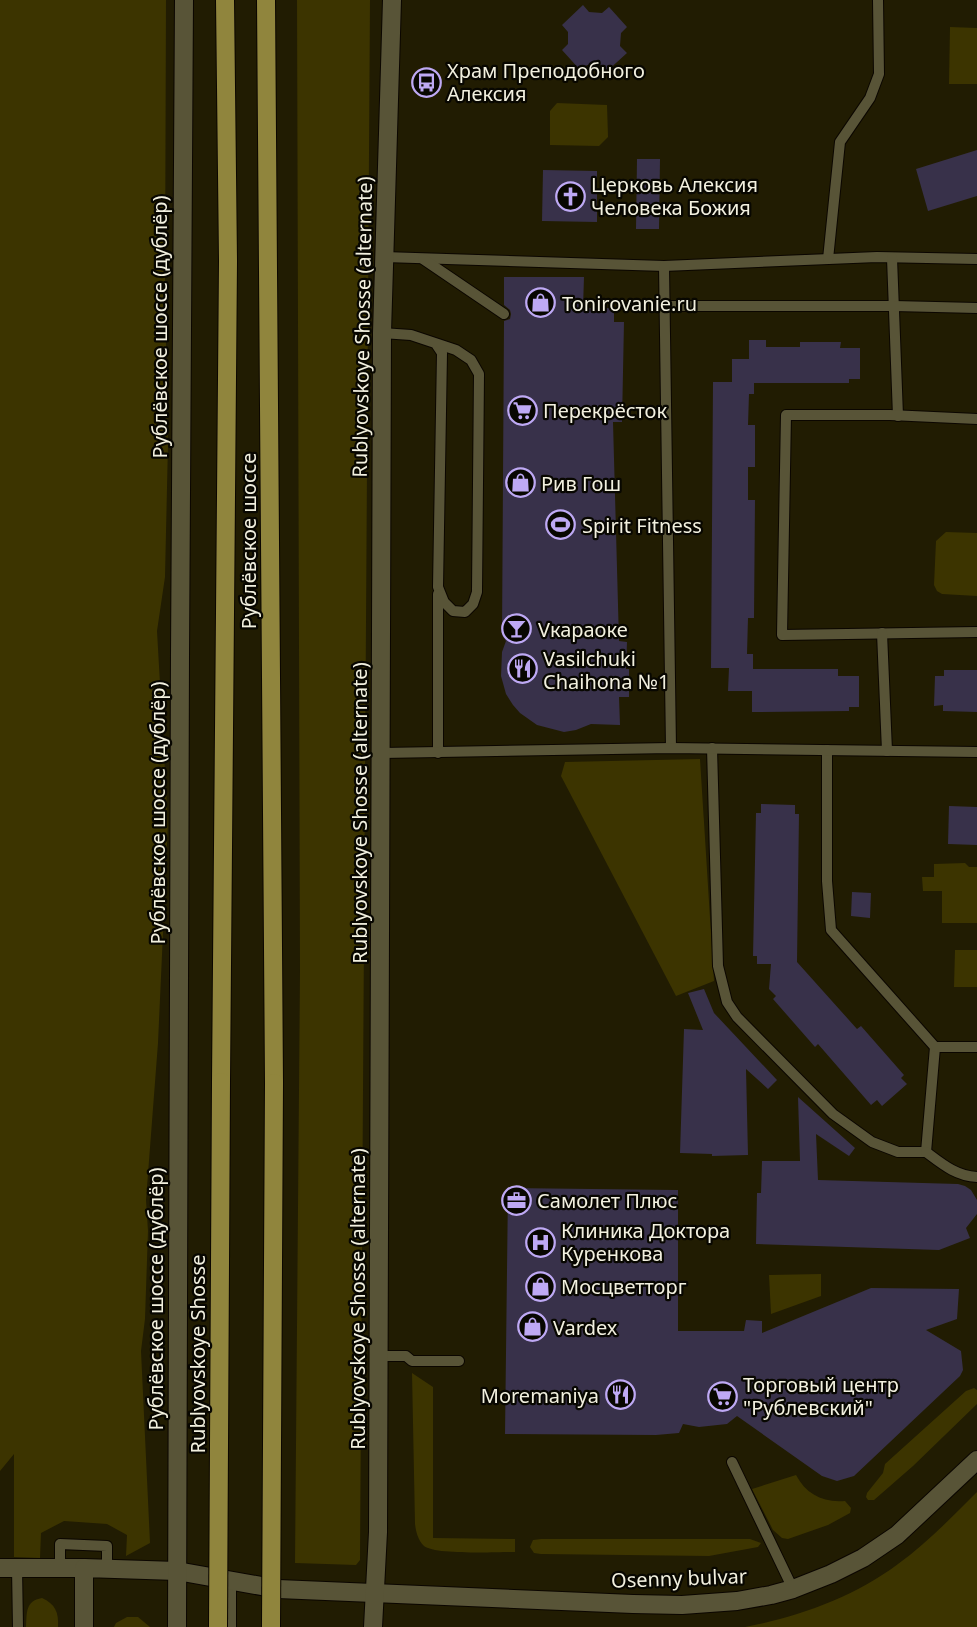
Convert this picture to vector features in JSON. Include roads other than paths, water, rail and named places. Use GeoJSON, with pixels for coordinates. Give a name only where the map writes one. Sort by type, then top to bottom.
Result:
{"type":"FeatureCollection","features":[{"type":"Feature","properties":{"kind":"main road","name":"Рублёвское шоссе (дублёр)"},"geometry":{"type":"LineString","coordinates":[[177,1627],[184,0]]}},
{"type":"Feature","properties":{"kind":"main road","name":"Рублёвское шоссе"},"geometry":{"type":"LineString","coordinates":[[221,1082],[228,261],[225,0]]}},
{"type":"Feature","properties":{"kind":"main road","name":"Рублёвское шоссе"},"geometry":{"type":"LineString","coordinates":[[266,0],[274,1083],[271,1627]]}},
{"type":"Feature","properties":{"kind":"main road","name":"Rublyovskoye Shosse (alternate)"},"geometry":{"type":"LineString","coordinates":[[373,1627],[378,1532],[382,333],[392,0]]}},
{"type":"Feature","properties":{"kind":"main road","name":"Rublyovskoye Shosse"},"geometry":{"type":"LineString","coordinates":[[218,1627],[221,1082]]}},
{"type":"Feature","properties":{"kind":"main road","name":"Osenny bulvar"},"geometry":{"type":"LineString","coordinates":[[9,1568],[177,1571],[278,1589],[682,1605],[754,1599],[793,1589],[863,1558],[897,1535],[977,1460]]}},
{"type":"Feature","properties":{"kind":"main road"},"geometry":{"type":"LineString","coordinates":[[84,1568],[84,1627]]}},
{"type":"Feature","properties":{"kind":"lane"},"geometry":{"type":"LineString","coordinates":[[828,259],[840,142],[870,98],[879,74],[878,0]]}},
{"type":"Feature","properties":{"kind":"lane"},"geometry":{"type":"LineString","coordinates":[[384,257],[664,266],[828,259],[977,259]]}},
{"type":"Feature","properties":{"kind":"lane"},"geometry":{"type":"LineString","coordinates":[[892,258],[898,416]]}},
{"type":"Feature","properties":{"kind":"lane"},"geometry":{"type":"LineString","coordinates":[[423,259],[504,314]]}},
{"type":"Feature","properties":{"kind":"lane"},"geometry":{"type":"LineString","coordinates":[[664,266],[671,748]]}},
{"type":"Feature","properties":{"kind":"lane"},"geometry":{"type":"LineString","coordinates":[[664,306],[977,308]]}},
{"type":"Feature","properties":{"kind":"lane"},"geometry":{"type":"LineString","coordinates":[[382,333],[411,335],[456,350],[471,360],[479,374],[477,592],[473,604],[465,612],[453,611],[444,602],[438,587]]}},
{"type":"Feature","properties":{"kind":"lane"},"geometry":{"type":"LineString","coordinates":[[436,344],[442,353],[438,753]]}},
{"type":"Feature","properties":{"kind":"lane"},"geometry":{"type":"LineString","coordinates":[[977,419],[786,415],[782,635],[977,632]]}},
{"type":"Feature","properties":{"kind":"lane"},"geometry":{"type":"LineString","coordinates":[[882,633],[887,751]]}},
{"type":"Feature","properties":{"kind":"lane"},"geometry":{"type":"LineString","coordinates":[[382,753],[671,748],[977,752]]}},
{"type":"Feature","properties":{"kind":"lane"},"geometry":{"type":"LineString","coordinates":[[712,748],[718,966],[727,1002],[737,1017],[833,1114],[872,1142],[898,1152],[926,1152],[951,1170],[966,1176],[977,1177]]}},
{"type":"Feature","properties":{"kind":"lane"},"geometry":{"type":"LineString","coordinates":[[827,750],[828,881],[831,930],[936,1047],[926,1152]]}},
{"type":"Feature","properties":{"kind":"lane"},"geometry":{"type":"LineString","coordinates":[[936,1047],[977,1047]]}},
{"type":"Feature","properties":{"kind":"lane"},"geometry":{"type":"LineString","coordinates":[[379,1356],[406,1356],[412,1361],[459,1360]]}},
{"type":"Feature","properties":{"kind":"lane"},"geometry":{"type":"LineString","coordinates":[[732,1462],[793,1589]]}},
{"type":"Feature","properties":{"kind":"lane"},"geometry":{"type":"LineString","coordinates":[[278,1542],[278,1589]]}},
{"type":"Feature","properties":{"kind":"lane"},"geometry":{"type":"LineString","coordinates":[[60,1568],[60,1544],[107,1546],[108,1569]]}},
{"type":"Feature","properties":{"kind":"lane"},"geometry":{"type":"LineString","coordinates":[[9,1568],[18,1627]]}},
{"type":"Feature","properties":{"kind":"lane"},"geometry":{"type":"LineString","coordinates":[[231,1579],[231,1627]]}},
{"type":"Feature","properties":{"kind":"place","name":"Храм Преподобного Алексия"},"geometry":{"type":"Point","coordinates":[426,82]}},
{"type":"Feature","properties":{"kind":"place","name":"Церковь Алексия Человека Божия"},"geometry":{"type":"Point","coordinates":[570,196]}},
{"type":"Feature","properties":{"kind":"place","name":"Tonirovanie.ru"},"geometry":{"type":"Point","coordinates":[541,303]}},
{"type":"Feature","properties":{"kind":"place","name":"Перекрёсток"},"geometry":{"type":"Point","coordinates":[522,410]}},
{"type":"Feature","properties":{"kind":"place","name":"Рив Гош"},"geometry":{"type":"Point","coordinates":[520,483]}},
{"type":"Feature","properties":{"kind":"place","name":"Spirit Fitness"},"geometry":{"type":"Point","coordinates":[561,525]}},
{"type":"Feature","properties":{"kind":"place","name":"Vкараоке"},"geometry":{"type":"Point","coordinates":[517,629]}},
{"type":"Feature","properties":{"kind":"place","name":"Vasilchuki Chaihona №1"},"geometry":{"type":"Point","coordinates":[522,669]}},
{"type":"Feature","properties":{"kind":"place","name":"Самолет Плюс"},"geometry":{"type":"Point","coordinates":[516,1200]}},
{"type":"Feature","properties":{"kind":"place","name":"Клиника Доктора Куренкова"},"geometry":{"type":"Point","coordinates":[540,1242]}},
{"type":"Feature","properties":{"kind":"place","name":"Мосцветторг"},"geometry":{"type":"Point","coordinates":[540,1286]}},
{"type":"Feature","properties":{"kind":"place","name":"Vardex"},"geometry":{"type":"Point","coordinates":[532,1327]}},
{"type":"Feature","properties":{"kind":"place","name":"Moremaniya"},"geometry":{"type":"Point","coordinates":[620,1395]}},
{"type":"Feature","properties":{"kind":"place","name":"Торговый центр \"Рублевский\""},"geometry":{"type":"Point","coordinates":[722,1396]}}]}
